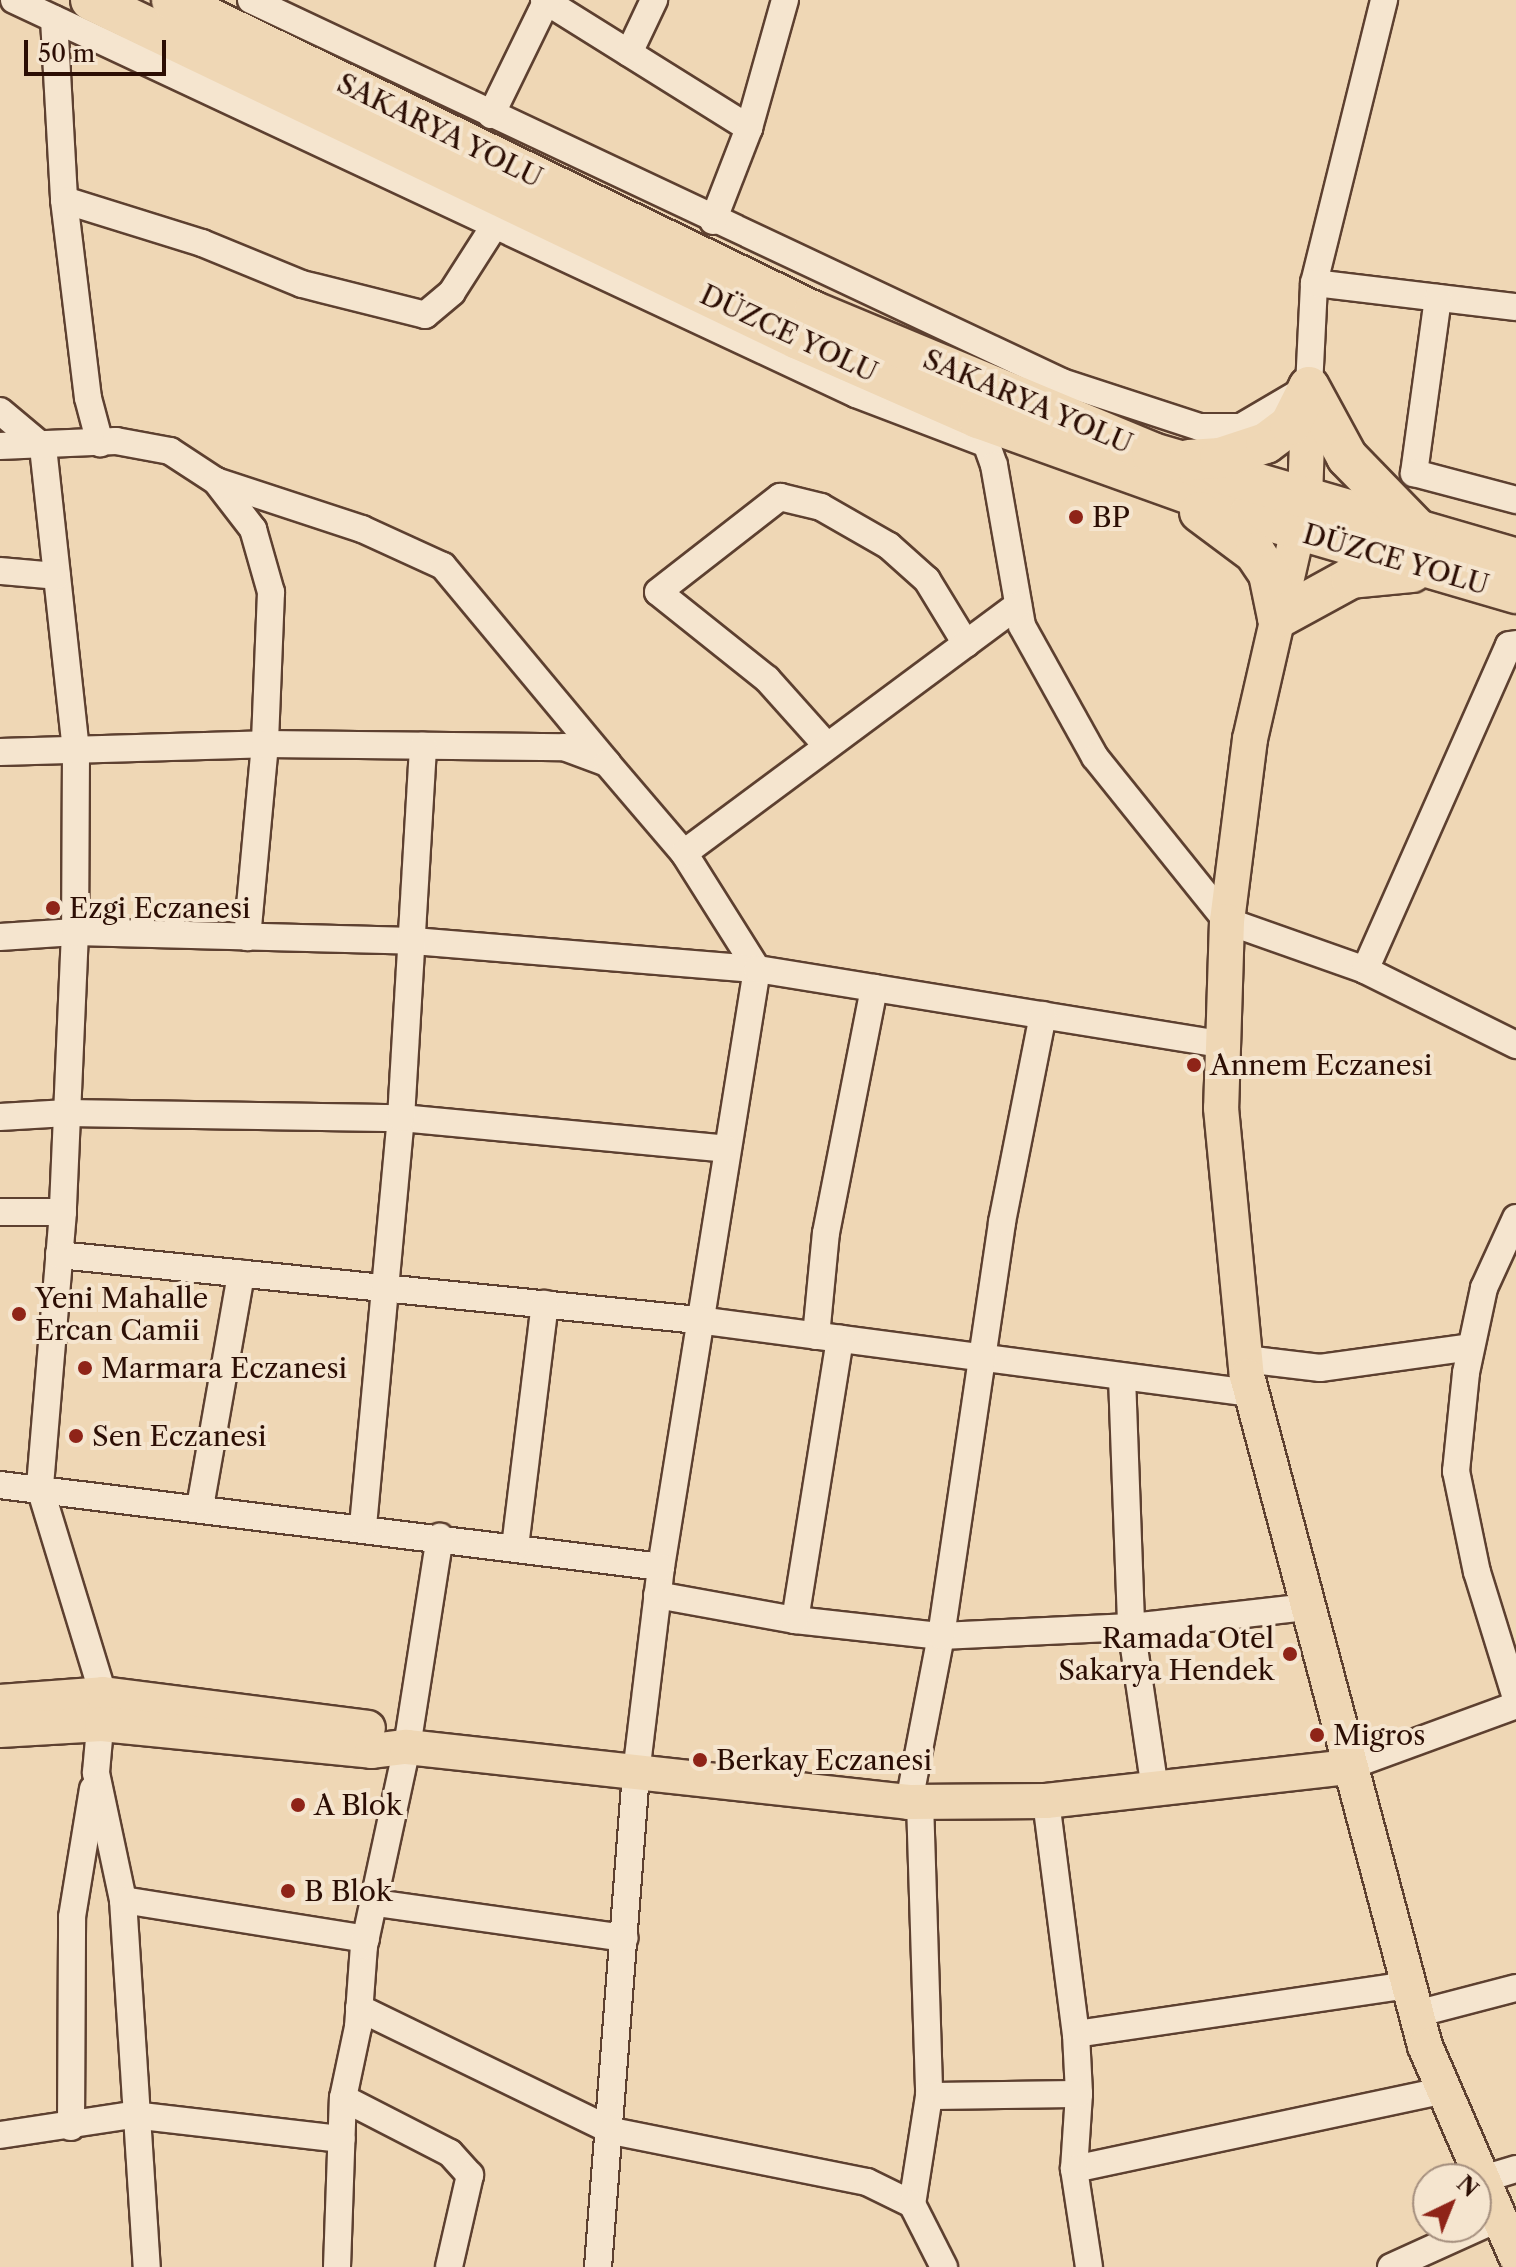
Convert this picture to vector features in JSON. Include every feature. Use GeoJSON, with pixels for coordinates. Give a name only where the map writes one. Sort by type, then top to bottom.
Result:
{"type":"FeatureCollection","features":[{"type":"Feature","properties":{"kind":"highway","name":"DÜZCE YOLU"},"geometry":{"type":"LineString","coordinates":[[91,0],[981,431],[1168,472],[1301,515],[1435,570],[1516,593]]}},
{"type":"Feature","properties":{"kind":"highway","name":"SAKARYA YOLU"},"geometry":{"type":"LineString","coordinates":[[172,0],[814,312],[1168,472]]}},
{"type":"Feature","properties":{"kind":"highway"},"geometry":{"type":"LineString","coordinates":[[1168,472],[1266,443],[1290,425],[1309,387]]}},
{"type":"Feature","properties":{"kind":"highway"},"geometry":{"type":"LineString","coordinates":[[1309,387],[1347,457],[1420,531]]}},
{"type":"Feature","properties":{"kind":"highway"},"geometry":{"type":"LineString","coordinates":[[1168,472],[1255,553],[1269,574],[1278,618],[1351,578],[1435,570]]}},
{"type":"Feature","properties":{"kind":"highway"},"geometry":{"type":"LineString","coordinates":[[1301,515],[1420,531],[1516,559]]}},
{"type":"Feature","properties":{"kind":"main road"},"geometry":{"type":"LineString","coordinates":[[1309,387],[1301,515],[1250,739],[1227,921],[1221,1108],[1245,1359],[1251,1393],[1347,1767],[1412,2000],[1442,2091],[1476,2163]]}},
{"type":"Feature","properties":{"kind":"main road"},"geometry":{"type":"LineString","coordinates":[[0,1702],[375,1728],[407,1747],[914,1802],[1046,1801],[1347,1767]]}},
{"type":"Feature","properties":{"kind":"main road"},"geometry":{"type":"LineString","coordinates":[[0,1730],[102,1709]]}},
{"type":"Feature","properties":{"kind":"main road"},"geometry":{"type":"LineString","coordinates":[[1492,2201],[1516,2256]]}},
{"type":"Feature","properties":{"kind":"street"},"geometry":{"type":"LineString","coordinates":[[14,0],[493,228],[856,394],[981,431],[994,465],[1022,626],[1095,757],[1227,921],[1365,970],[1515,1043]]}},
{"type":"Feature","properties":{"kind":"street"},"geometry":{"type":"LineString","coordinates":[[251,0],[298,11],[491,115],[1062,382],[1200,427],[1241,427],[1309,387],[1314,283],[1384,0]]}},
{"type":"Feature","properties":{"kind":"street"},"geometry":{"type":"LineString","coordinates":[[629,53],[654,0]]}},
{"type":"Feature","properties":{"kind":"street"},"geometry":{"type":"LineString","coordinates":[[713,221],[749,128],[785,0]]}},
{"type":"Feature","properties":{"kind":"street"},"geometry":{"type":"LineString","coordinates":[[491,115],[545,1],[749,128]]}},
{"type":"Feature","properties":{"kind":"street"},"geometry":{"type":"LineString","coordinates":[[54,19],[64,200],[88,398],[100,443]]}},
{"type":"Feature","properties":{"kind":"street"},"geometry":{"type":"LineString","coordinates":[[64,200],[202,243],[302,284],[425,315],[452,292],[493,228]]}},
{"type":"Feature","properties":{"kind":"street"},"geometry":{"type":"LineString","coordinates":[[1314,283],[1516,307]]}},
{"type":"Feature","properties":{"kind":"street"},"geometry":{"type":"LineString","coordinates":[[1438,298],[1414,473],[1516,500]]}},
{"type":"Feature","properties":{"kind":"street"},"geometry":{"type":"LineString","coordinates":[[0,411],[43,447],[76,753],[75,932],[63,1212],[40,1488],[102,1709],[96,1773],[72,1917],[71,2127]]}},
{"type":"Feature","properties":{"kind":"street"},"geometry":{"type":"LineString","coordinates":[[0,446],[100,443],[170,451],[216,481],[362,529],[443,566],[684,853],[757,969],[698,1320],[657,1595],[636,1773],[612,2131],[598,2267]]}},
{"type":"Feature","properties":{"kind":"street"},"geometry":{"type":"LineString","coordinates":[[216,481],[253,529],[271,592],[265,744],[247,937]]}},
{"type":"Feature","properties":{"kind":"street"},"geometry":{"type":"LineString","coordinates":[[827,746],[767,679],[658,592],[780,497],[821,507],[889,546],[927,580],[966,644]]}},
{"type":"Feature","properties":{"kind":"street"},"geometry":{"type":"LineString","coordinates":[[0,571],[57,576]]}},
{"type":"Feature","properties":{"kind":"street"},"geometry":{"type":"LineString","coordinates":[[684,853],[1018,605]]}},
{"type":"Feature","properties":{"kind":"street"},"geometry":{"type":"LineString","coordinates":[[1365,970],[1509,645],[1516,644]]}},
{"type":"Feature","properties":{"kind":"street"},"geometry":{"type":"LineString","coordinates":[[0,752],[76,753],[265,744],[564,747],[607,763]]}},
{"type":"Feature","properties":{"kind":"street"},"geometry":{"type":"LineString","coordinates":[[363,1526],[401,1118],[414,941],[423,746]]}},
{"type":"Feature","properties":{"kind":"street"},"geometry":{"type":"LineString","coordinates":[[0,937],[75,932],[414,941],[757,969],[1221,1044]]}},
{"type":"Feature","properties":{"kind":"street"},"geometry":{"type":"LineString","coordinates":[[795,1620],[828,1338],[826,1233],[874,988]]}},
{"type":"Feature","properties":{"kind":"street"},"geometry":{"type":"LineString","coordinates":[[944,2267],[912,2204],[929,2096],[914,1802],[1002,1222],[1043,1015]]}},
{"type":"Feature","properties":{"kind":"street"},"geometry":{"type":"LineString","coordinates":[[0,1117],[67,1113],[401,1118],[727,1149]]}},
{"type":"Feature","properties":{"kind":"street"},"geometry":{"type":"LineString","coordinates":[[0,1212],[63,1212]]}},
{"type":"Feature","properties":{"kind":"street"},"geometry":{"type":"LineString","coordinates":[[1516,1218],[1484,1288],[1471,1347],[1456,1471],[1477,1572],[1516,1698]]}},
{"type":"Feature","properties":{"kind":"street"},"geometry":{"type":"LineString","coordinates":[[59,1255],[698,1320],[1251,1393]]}},
{"type":"Feature","properties":{"kind":"street"},"geometry":{"type":"LineString","coordinates":[[200,1507],[241,1274]]}},
{"type":"Feature","properties":{"kind":"street"},"geometry":{"type":"LineString","coordinates":[[515,1547],[545,1304]]}},
{"type":"Feature","properties":{"kind":"street"},"geometry":{"type":"LineString","coordinates":[[1245,1359],[1320,1368],[1471,1347]]}},
{"type":"Feature","properties":{"kind":"street"},"geometry":{"type":"LineString","coordinates":[[1122,1377],[1131,1627],[1155,1789]]}},
{"type":"Feature","properties":{"kind":"street"},"geometry":{"type":"LineString","coordinates":[[0,1485],[363,1526],[661,1567]]}},
{"type":"Feature","properties":{"kind":"street"},"geometry":{"type":"LineString","coordinates":[[337,2267],[343,2098],[359,2008],[366,1939],[376,1903],[377,1870],[407,1747],[440,1537]]}},
{"type":"Feature","properties":{"kind":"street"},"geometry":{"type":"LineString","coordinates":[[657,1595],[795,1620],[941,1636],[1131,1627],[1306,1607]]}},
{"type":"Feature","properties":{"kind":"street"},"geometry":{"type":"LineString","coordinates":[[1347,1767],[1516,1705]]}},
{"type":"Feature","properties":{"kind":"street"},"geometry":{"type":"LineString","coordinates":[[96,1773],[123,1900],[133,2115],[147,2267]]}},
{"type":"Feature","properties":{"kind":"street"},"geometry":{"type":"LineString","coordinates":[[1046,1801],[1076,2034],[1079,2094],[1074,2169],[1089,2267]]}},
{"type":"Feature","properties":{"kind":"street"},"geometry":{"type":"LineString","coordinates":[[123,1900],[366,1939]]}},
{"type":"Feature","properties":{"kind":"street"},"geometry":{"type":"LineString","coordinates":[[376,1903],[625,1938]]}},
{"type":"Feature","properties":{"kind":"street"},"geometry":{"type":"LineString","coordinates":[[1076,2034],[1516,1988]]}},
{"type":"Feature","properties":{"kind":"street"},"geometry":{"type":"LineString","coordinates":[[359,2008],[612,2131],[867,2182],[912,2204]]}},
{"type":"Feature","properties":{"kind":"street"},"geometry":{"type":"LineString","coordinates":[[1074,2169],[1442,2091]]}},
{"type":"Feature","properties":{"kind":"street"},"geometry":{"type":"LineString","coordinates":[[929,2096],[1079,2094]]}},
{"type":"Feature","properties":{"kind":"street"},"geometry":{"type":"LineString","coordinates":[[343,2098],[450,2153],[470,2175],[449,2267]]}},
{"type":"Feature","properties":{"kind":"street"},"geometry":{"type":"LineString","coordinates":[[0,2135],[71,2127],[133,2115],[342,2139]]}},
{"type":"Feature","properties":{"kind":"street"},"geometry":{"type":"LineString","coordinates":[[1492,2176],[1516,2169]]}},
{"type":"Feature","properties":{"kind":"street"},"geometry":{"type":"LineString","coordinates":[[1391,2267],[1499,2218]]}},
{"type":"Feature","properties":{"kind":"place","name":"BP"},"geometry":{"type":"Point","coordinates":[1076,517]}},
{"type":"Feature","properties":{"kind":"place","name":"Ezgi Eczanesi"},"geometry":{"type":"Point","coordinates":[53,908]}},
{"type":"Feature","properties":{"kind":"place","name":"Annem Eczanesi"},"geometry":{"type":"Point","coordinates":[1194,1065]}},
{"type":"Feature","properties":{"kind":"place","name":"Yeni Mahalle Ercan Camii"},"geometry":{"type":"Point","coordinates":[19,1314]}},
{"type":"Feature","properties":{"kind":"place","name":"Marmara Eczanesi"},"geometry":{"type":"Point","coordinates":[85,1368]}},
{"type":"Feature","properties":{"kind":"place","name":"Sen Eczanesi"},"geometry":{"type":"Point","coordinates":[76,1436]}},
{"type":"Feature","properties":{"kind":"place","name":"Ramada Otel Sakarya Hendek"},"geometry":{"type":"Point","coordinates":[1290,1654]}},
{"type":"Feature","properties":{"kind":"place","name":"Migros"},"geometry":{"type":"Point","coordinates":[1317,1735]}},
{"type":"Feature","properties":{"kind":"place","name":"Berkay Eczanesi"},"geometry":{"type":"Point","coordinates":[700,1760]}},
{"type":"Feature","properties":{"kind":"place","name":"A Blok"},"geometry":{"type":"Point","coordinates":[298,1805]}},
{"type":"Feature","properties":{"kind":"place","name":"B Blok"},"geometry":{"type":"Point","coordinates":[288,1891]}}]}
